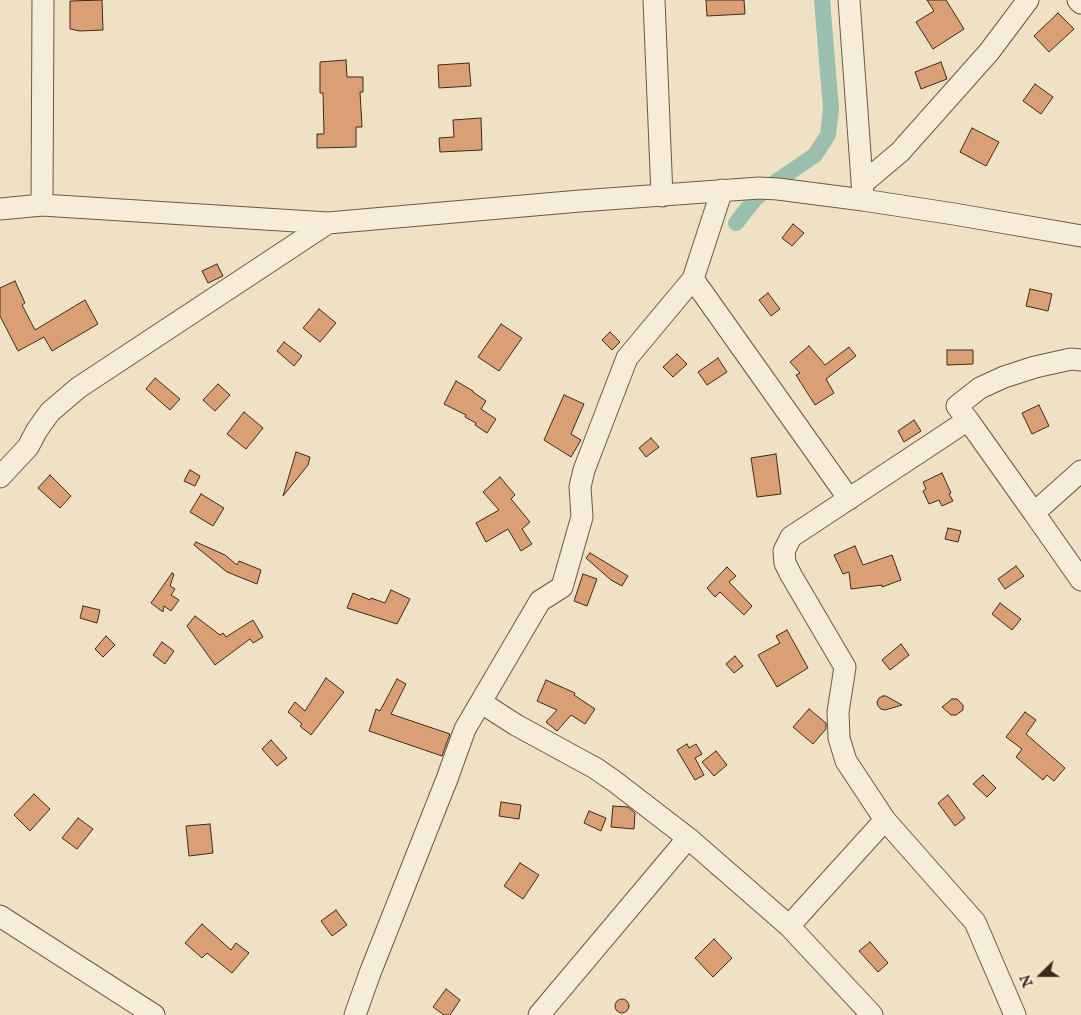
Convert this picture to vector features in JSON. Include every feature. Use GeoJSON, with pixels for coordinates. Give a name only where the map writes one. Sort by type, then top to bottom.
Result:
{"type":"FeatureCollection","features":[{"type":"Feature","properties":{"kind":"street"},"geometry":{"type":"LineString","coordinates":[[42,205],[43,0]]}},
{"type":"Feature","properties":{"kind":"street"},"geometry":{"type":"LineString","coordinates":[[654,0],[662,196]]}},
{"type":"Feature","properties":{"kind":"street"},"geometry":{"type":"LineString","coordinates":[[849,0],[862,192]]}},
{"type":"Feature","properties":{"kind":"street"},"geometry":{"type":"LineString","coordinates":[[862,192],[989,52],[1028,0]]}},
{"type":"Feature","properties":{"kind":"street"},"geometry":{"type":"LineString","coordinates":[[1078,0],[1081,3]]}},
{"type":"Feature","properties":{"kind":"street"},"geometry":{"type":"LineString","coordinates":[[0,209],[42,205],[328,223],[722,190],[768,189],[862,192],[963,215],[1081,236]]}},
{"type":"Feature","properties":{"kind":"street"},"geometry":{"type":"LineString","coordinates":[[355,1015],[448,779],[465,729],[482,703],[540,601],[562,587],[582,517],[580,487],[584,470],[627,358],[693,279],[722,190]]}},
{"type":"Feature","properties":{"kind":"street"},"geometry":{"type":"LineString","coordinates":[[0,477],[28,447],[36,430],[50,412],[78,388],[328,223]]}},
{"type":"Feature","properties":{"kind":"street"},"geometry":{"type":"LineString","coordinates":[[693,279],[849,499]]}},
{"type":"Feature","properties":{"kind":"street"},"geometry":{"type":"LineString","coordinates":[[1081,360],[1071,359],[1035,367],[1004,377],[980,388],[957,406],[1081,580]]}},
{"type":"Feature","properties":{"kind":"street"},"geometry":{"type":"LineString","coordinates":[[968,420],[791,537],[784,550],[784,557],[791,575],[845,667],[838,712],[839,738],[846,761],[884,820],[975,922],[1015,1015]]}},
{"type":"Feature","properties":{"kind":"street"},"geometry":{"type":"LineString","coordinates":[[1034,513],[1081,471]]}},
{"type":"Feature","properties":{"kind":"street"},"geometry":{"type":"LineString","coordinates":[[482,703],[516,725],[595,768],[688,838],[788,926],[872,1015]]}},
{"type":"Feature","properties":{"kind":"street"},"geometry":{"type":"LineString","coordinates":[[788,926],[884,820]]}},
{"type":"Feature","properties":{"kind":"street"},"geometry":{"type":"LineString","coordinates":[[539,1015],[688,838]]}},
{"type":"Feature","properties":{"kind":"street"},"geometry":{"type":"LineString","coordinates":[[0,916],[154,1015]]}},
{"type":"Feature","properties":{"kind":"building"},"geometry":{"type":"Polygon","coordinates":[[[102,0],[103,30],[80,31],[70,29],[70,1],[102,0]]]}},
{"type":"Feature","properties":{"kind":"building"},"geometry":{"type":"Polygon","coordinates":[[[706,0],[744,0],[745,14],[707,16],[706,0]]]}},
{"type":"Feature","properties":{"kind":"building"},"geometry":{"type":"Polygon","coordinates":[[[927,0],[946,0],[964,29],[933,49],[916,22],[934,11],[927,0]]]}},
{"type":"Feature","properties":{"kind":"building"},"geometry":{"type":"Polygon","coordinates":[[[1058,13],[1074,29],[1049,52],[1034,36],[1058,13]]]}},
{"type":"Feature","properties":{"kind":"building"},"geometry":{"type":"Polygon","coordinates":[[[346,60],[347,77],[363,77],[363,92],[360,92],[362,127],[356,127],[356,147],[317,148],[317,134],[324,134],[323,93],[320,93],[320,62],[346,60]]]}},
{"type":"Feature","properties":{"kind":"building"},"geometry":{"type":"Polygon","coordinates":[[[941,62],[947,79],[921,89],[915,72],[941,62]]]}},
{"type":"Feature","properties":{"kind":"building"},"geometry":{"type":"Polygon","coordinates":[[[469,63],[471,86],[439,88],[438,65],[469,63]]]}},
{"type":"Feature","properties":{"kind":"building"},"geometry":{"type":"Polygon","coordinates":[[[1035,84],[1053,97],[1041,114],[1023,101],[1035,84]]]}},
{"type":"Feature","properties":{"kind":"building"},"geometry":{"type":"Polygon","coordinates":[[[481,118],[482,150],[440,152],[439,138],[454,137],[453,120],[481,118]]]}},
{"type":"Feature","properties":{"kind":"building"},"geometry":{"type":"Polygon","coordinates":[[[972,128],[999,142],[986,166],[960,152],[972,128]]]}},
{"type":"Feature","properties":{"kind":"building"},"geometry":{"type":"Polygon","coordinates":[[[793,224],[804,233],[792,246],[782,238],[793,224]]]}},
{"type":"Feature","properties":{"kind":"building"},"geometry":{"type":"Polygon","coordinates":[[[217,264],[223,276],[208,283],[202,271],[217,264]]]}},
{"type":"Feature","properties":{"kind":"building"},"geometry":{"type":"Polygon","coordinates":[[[15,281],[25,303],[22,305],[35,330],[85,300],[98,324],[52,351],[44,337],[18,351],[0,316],[0,288],[15,281]]]}},
{"type":"Feature","properties":{"kind":"building"},"geometry":{"type":"Polygon","coordinates":[[[1030,289],[1052,294],[1048,311],[1026,306],[1030,289]]]}},
{"type":"Feature","properties":{"kind":"building"},"geometry":{"type":"Polygon","coordinates":[[[768,293],[780,309],[771,316],[759,300],[768,293]]]}},
{"type":"Feature","properties":{"kind":"building"},"geometry":{"type":"Polygon","coordinates":[[[319,309],[336,323],[320,342],[303,328],[319,309]]]}},
{"type":"Feature","properties":{"kind":"building"},"geometry":{"type":"Polygon","coordinates":[[[501,324],[522,338],[499,371],[478,357],[501,324]]]}},
{"type":"Feature","properties":{"kind":"building"},"geometry":{"type":"Polygon","coordinates":[[[610,332],[620,342],[612,350],[602,340],[610,332]]]}},
{"type":"Feature","properties":{"kind":"building"},"geometry":{"type":"Polygon","coordinates":[[[284,342],[302,356],[294,366],[277,351],[284,342]]]}},
{"type":"Feature","properties":{"kind":"building"},"geometry":{"type":"Polygon","coordinates":[[[809,346],[825,365],[849,347],[856,356],[826,379],[834,393],[815,405],[796,375],[800,373],[790,362],[809,346]]]}},
{"type":"Feature","properties":{"kind":"building"},"geometry":{"type":"Polygon","coordinates":[[[947,350],[973,350],[973,364],[947,365],[947,350]]]}},
{"type":"Feature","properties":{"kind":"building"},"geometry":{"type":"Polygon","coordinates":[[[677,354],[687,364],[673,377],[663,367],[677,354]]]}},
{"type":"Feature","properties":{"kind":"building"},"geometry":{"type":"Polygon","coordinates":[[[718,358],[727,372],[707,385],[698,372],[718,358]]]}},
{"type":"Feature","properties":{"kind":"building"},"geometry":{"type":"Polygon","coordinates":[[[155,378],[180,399],[170,410],[146,389],[155,378]]]}},
{"type":"Feature","properties":{"kind":"building"},"geometry":{"type":"Polygon","coordinates":[[[456,381],[486,401],[481,409],[496,419],[487,433],[475,425],[476,423],[465,417],[466,415],[444,404],[456,381]]]}},
{"type":"Feature","properties":{"kind":"building"},"geometry":{"type":"Polygon","coordinates":[[[218,384],[230,395],[215,411],[203,400],[218,384]]]}},
{"type":"Feature","properties":{"kind":"building"},"geometry":{"type":"Polygon","coordinates":[[[564,395],[584,404],[571,434],[581,440],[571,457],[544,440],[564,395]]]}},
{"type":"Feature","properties":{"kind":"building"},"geometry":{"type":"Polygon","coordinates":[[[1039,405],[1049,426],[1032,434],[1022,413],[1039,405]]]}},
{"type":"Feature","properties":{"kind":"building"},"geometry":{"type":"Polygon","coordinates":[[[244,412],[263,428],[246,449],[227,434],[244,412]]]}},
{"type":"Feature","properties":{"kind":"building"},"geometry":{"type":"Polygon","coordinates":[[[914,420],[921,431],[904,442],[898,431],[914,420]]]}},
{"type":"Feature","properties":{"kind":"building"},"geometry":{"type":"Polygon","coordinates":[[[651,438],[659,447],[646,457],[639,448],[651,438]]]}},
{"type":"Feature","properties":{"kind":"building"},"geometry":{"type":"Polygon","coordinates":[[[296,452],[310,457],[308,465],[283,496],[296,452]]]}},
{"type":"Feature","properties":{"kind":"building"},"geometry":{"type":"Polygon","coordinates":[[[776,454],[781,494],[757,497],[751,458],[776,454]]]}},
{"type":"Feature","properties":{"kind":"building"},"geometry":{"type":"Polygon","coordinates":[[[190,470],[200,476],[195,486],[184,481],[190,470]]]}},
{"type":"Feature","properties":{"kind":"building"},"geometry":{"type":"Polygon","coordinates":[[[942,473],[953,501],[942,506],[939,500],[929,504],[923,491],[926,489],[923,482],[942,473]]]}},
{"type":"Feature","properties":{"kind":"building"},"geometry":{"type":"Polygon","coordinates":[[[50,475],[71,496],[60,508],[38,488],[50,475]]]}},
{"type":"Feature","properties":{"kind":"building"},"geometry":{"type":"Polygon","coordinates":[[[500,477],[515,495],[511,499],[530,522],[522,529],[532,544],[521,551],[508,529],[486,542],[476,523],[499,510],[483,492],[500,477]]]}},
{"type":"Feature","properties":{"kind":"building"},"geometry":{"type":"Polygon","coordinates":[[[201,494],[224,508],[213,526],[190,512],[201,494]]]}},
{"type":"Feature","properties":{"kind":"building"},"geometry":{"type":"Polygon","coordinates":[[[948,528],[961,531],[958,542],[945,539],[948,528]]]}},
{"type":"Feature","properties":{"kind":"building"},"geometry":{"type":"Polygon","coordinates":[[[196,542],[225,555],[237,565],[239,561],[261,570],[257,584],[227,572],[194,545],[196,542]]]}},
{"type":"Feature","properties":{"kind":"building"},"geometry":{"type":"Polygon","coordinates":[[[855,546],[863,565],[892,555],[901,580],[882,587],[882,585],[851,589],[849,572],[843,574],[834,555],[855,546]]]}},
{"type":"Feature","properties":{"kind":"building"},"geometry":{"type":"Polygon","coordinates":[[[590,553],[628,576],[622,586],[611,580],[586,558],[590,553]]]}},
{"type":"Feature","properties":{"kind":"building"},"geometry":{"type":"Polygon","coordinates":[[[1016,566],[1024,576],[1005,589],[998,579],[1016,566]]]}},
{"type":"Feature","properties":{"kind":"building"},"geometry":{"type":"Polygon","coordinates":[[[727,567],[736,576],[729,582],[752,606],[744,615],[720,592],[715,597],[707,588],[727,567]]]}},
{"type":"Feature","properties":{"kind":"building"},"geometry":{"type":"Polygon","coordinates":[[[172,573],[174,574],[170,586],[175,589],[171,595],[179,600],[171,611],[164,606],[163,612],[151,603],[172,573]]]}},
{"type":"Feature","properties":{"kind":"building"},"geometry":{"type":"Polygon","coordinates":[[[583,574],[597,579],[587,606],[574,601],[583,574]]]}},
{"type":"Feature","properties":{"kind":"building"},"geometry":{"type":"Polygon","coordinates":[[[391,590],[410,599],[397,624],[347,608],[353,593],[370,600],[371,598],[385,603],[391,590]]]}},
{"type":"Feature","properties":{"kind":"building"},"geometry":{"type":"Polygon","coordinates":[[[1000,603],[1021,619],[1012,630],[992,614],[1000,603]]]}},
{"type":"Feature","properties":{"kind":"building"},"geometry":{"type":"Polygon","coordinates":[[[83,606],[100,610],[97,623],[80,618],[83,606]]]}},
{"type":"Feature","properties":{"kind":"building"},"geometry":{"type":"Polygon","coordinates":[[[195,616],[220,635],[223,633],[226,637],[253,620],[263,637],[253,643],[250,639],[215,665],[187,626],[195,616]]]}},
{"type":"Feature","properties":{"kind":"building"},"geometry":{"type":"Polygon","coordinates":[[[787,630],[808,668],[777,687],[758,655],[780,643],[776,636],[787,630]]]}},
{"type":"Feature","properties":{"kind":"building"},"geometry":{"type":"Polygon","coordinates":[[[106,636],[115,645],[103,657],[95,649],[106,636]]]}},
{"type":"Feature","properties":{"kind":"building"},"geometry":{"type":"Polygon","coordinates":[[[162,642],[174,651],[165,664],[153,655],[162,642]]]}},
{"type":"Feature","properties":{"kind":"building"},"geometry":{"type":"Polygon","coordinates":[[[901,644],[909,655],[890,670],[882,660],[901,644]]]}},
{"type":"Feature","properties":{"kind":"building"},"geometry":{"type":"Polygon","coordinates":[[[735,656],[743,666],[734,673],[726,664],[735,656]]]}},
{"type":"Feature","properties":{"kind":"building"},"geometry":{"type":"Polygon","coordinates":[[[326,678],[344,692],[311,735],[288,712],[295,702],[305,711],[326,678]]]}},
{"type":"Feature","properties":{"kind":"building"},"geometry":{"type":"Polygon","coordinates":[[[397,679],[406,684],[391,714],[450,734],[442,756],[369,731],[376,709],[380,711],[397,679]]]}},
{"type":"Feature","properties":{"kind":"building"},"geometry":{"type":"Polygon","coordinates":[[[546,680],[575,693],[574,695],[595,709],[585,724],[571,715],[557,731],[546,722],[557,710],[537,701],[546,680]]]}},
{"type":"Feature","properties":{"kind":"building"},"geometry":{"type":"Polygon","coordinates":[[[883,696],[902,705],[885,710],[881,709],[877,702],[883,696]]]}},
{"type":"Feature","properties":{"kind":"building"},"geometry":{"type":"Polygon","coordinates":[[[952,699],[957,699],[963,705],[963,710],[956,715],[951,715],[942,707],[952,699]]]}},
{"type":"Feature","properties":{"kind":"building"},"geometry":{"type":"Polygon","coordinates":[[[809,709],[826,723],[826,729],[813,744],[793,727],[809,709]]]}},
{"type":"Feature","properties":{"kind":"building"},"geometry":{"type":"Polygon","coordinates":[[[1025,712],[1036,720],[1026,734],[1065,768],[1054,781],[1047,775],[1043,780],[1016,757],[1022,749],[1006,737],[1025,712]]]}},
{"type":"Feature","properties":{"kind":"building"},"geometry":{"type":"Polygon","coordinates":[[[271,740],[287,758],[277,766],[262,749],[271,740]]]}},
{"type":"Feature","properties":{"kind":"building"},"geometry":{"type":"Polygon","coordinates":[[[687,744],[689,748],[696,744],[702,754],[695,758],[704,775],[695,780],[677,750],[687,744]]]}},
{"type":"Feature","properties":{"kind":"building"},"geometry":{"type":"Polygon","coordinates":[[[716,751],[727,765],[714,776],[702,762],[716,751]]]}},
{"type":"Feature","properties":{"kind":"building"},"geometry":{"type":"Polygon","coordinates":[[[983,775],[996,788],[987,797],[973,784],[983,775]]]}},
{"type":"Feature","properties":{"kind":"building"},"geometry":{"type":"Polygon","coordinates":[[[34,794],[50,809],[30,831],[14,815],[34,794]]]}},
{"type":"Feature","properties":{"kind":"building"},"geometry":{"type":"Polygon","coordinates":[[[948,795],[965,818],[955,826],[938,803],[948,795]]]}},
{"type":"Feature","properties":{"kind":"building"},"geometry":{"type":"Polygon","coordinates":[[[501,802],[521,805],[519,819],[499,816],[501,802]]]}},
{"type":"Feature","properties":{"kind":"building"},"geometry":{"type":"Polygon","coordinates":[[[613,806],[628,807],[635,813],[634,829],[611,827],[613,806]]]}},
{"type":"Feature","properties":{"kind":"building"},"geometry":{"type":"Polygon","coordinates":[[[589,811],[606,818],[601,831],[584,823],[589,811]]]}},
{"type":"Feature","properties":{"kind":"building"},"geometry":{"type":"Polygon","coordinates":[[[78,818],[93,829],[77,849],[62,838],[78,818]]]}},
{"type":"Feature","properties":{"kind":"building"},"geometry":{"type":"Polygon","coordinates":[[[210,824],[213,853],[189,856],[186,826],[210,824]]]}},
{"type":"Feature","properties":{"kind":"building"},"geometry":{"type":"Polygon","coordinates":[[[520,863],[539,875],[523,899],[504,886],[520,863]]]}},
{"type":"Feature","properties":{"kind":"building"},"geometry":{"type":"Polygon","coordinates":[[[336,910],[347,925],[332,936],[321,921],[336,910]]]}},
{"type":"Feature","properties":{"kind":"building"},"geometry":{"type":"Polygon","coordinates":[[[202,924],[231,950],[236,943],[249,953],[232,973],[207,953],[202,958],[185,943],[202,924]]]}},
{"type":"Feature","properties":{"kind":"building"},"geometry":{"type":"Polygon","coordinates":[[[714,939],[732,958],[713,977],[695,958],[714,939]]]}},
{"type":"Feature","properties":{"kind":"building"},"geometry":{"type":"Polygon","coordinates":[[[870,942],[888,963],[878,972],[859,951],[870,942]]]}},
{"type":"Feature","properties":{"kind":"building"},"geometry":{"type":"Polygon","coordinates":[[[446,989],[460,1000],[450,1015],[444,1015],[433,1007],[446,989]]]}},
{"type":"Feature","properties":{"kind":"building"},"geometry":{"type":"Polygon","coordinates":[[[619,999],[625,999],[629,1006],[625,1013],[619,1013],[615,1009],[615,1003],[619,999]]]}},
{"type":"Feature","properties":{"kind":"waterway"},"geometry":{"type":"LineString","coordinates":[[736,223],[754,200],[774,183],[815,155],[828,135],[831,109],[822,0]]}}]}
